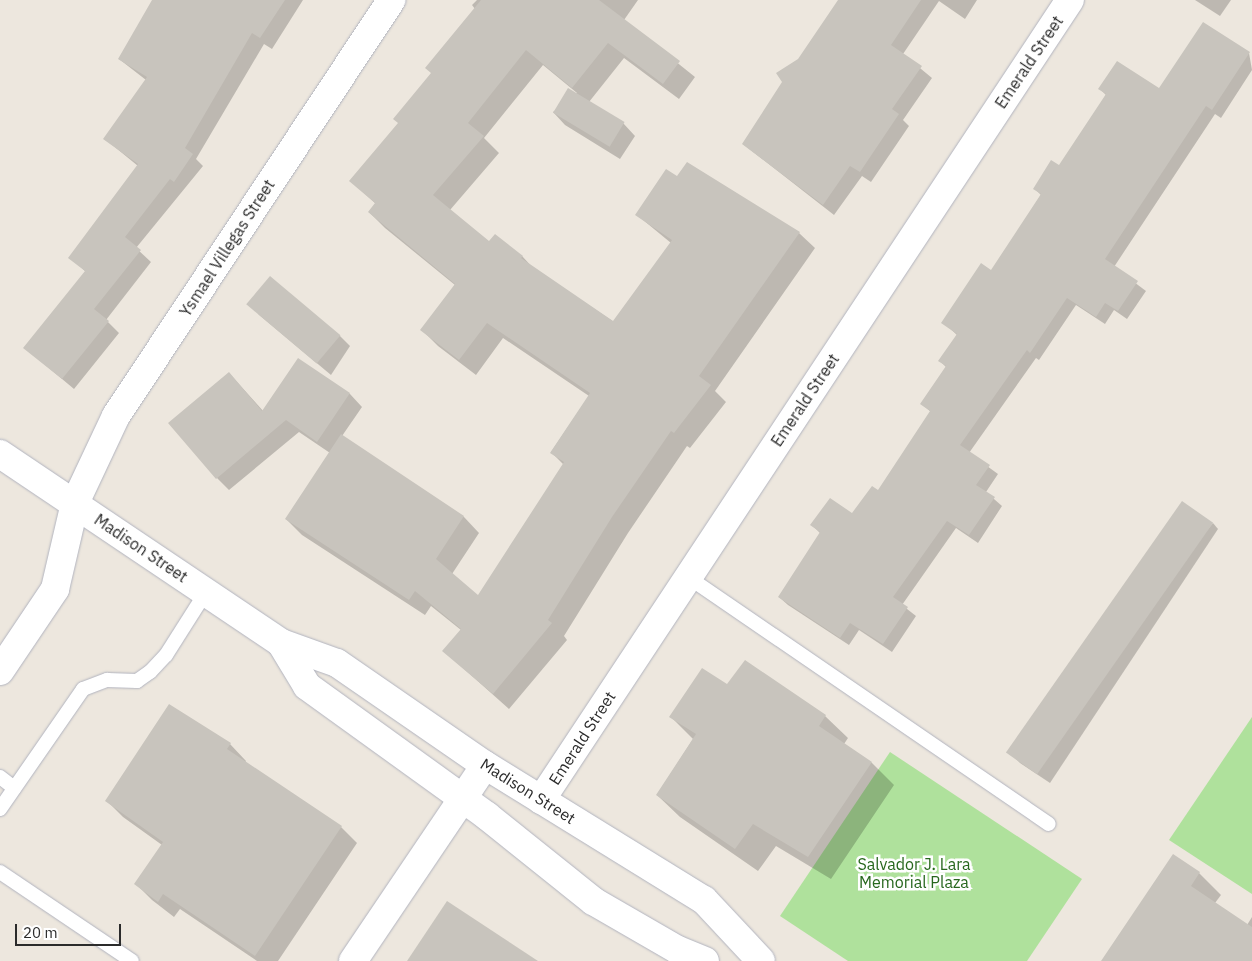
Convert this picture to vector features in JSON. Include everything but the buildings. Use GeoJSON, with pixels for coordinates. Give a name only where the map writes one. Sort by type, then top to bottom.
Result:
{"type":"FeatureCollection","features":[{"type":"Feature","properties":{"kind":"street","name":"Ysmael Villegas Street"},"geometry":{"type":"LineString","coordinates":[[0,670],[56,588],[75,503],[116,416],[391,0]]}},
{"type":"Feature","properties":{"kind":"street","name":"Emerald Street"},"geometry":{"type":"LineString","coordinates":[[541,800],[1070,0]]}},
{"type":"Feature","properties":{"kind":"street","name":"Madison Street"},"geometry":{"type":"LineString","coordinates":[[0,454],[281,643],[337,663],[485,765],[704,900],[761,961]]}},
{"type":"Feature","properties":{"kind":"street","name":"Madison Street"},"geometry":{"type":"LineString","coordinates":[[281,643],[307,686],[462,798],[593,901],[678,950],[706,961]]}},
{"type":"Feature","properties":{"kind":"street"},"geometry":{"type":"LineString","coordinates":[[353,961],[485,765]]}},
{"type":"Feature","properties":{"kind":"lane"},"geometry":{"type":"LineString","coordinates":[[688,576],[1048,824]]}},
{"type":"Feature","properties":{"kind":"lane"},"geometry":{"type":"LineString","coordinates":[[0,809],[83,689],[107,680],[138,681],[150,672],[166,655],[206,592]]}},
{"type":"Feature","properties":{"kind":"lane"},"geometry":{"type":"LineString","coordinates":[[0,777],[14,788]]}},
{"type":"Feature","properties":{"kind":"lane"},"geometry":{"type":"LineString","coordinates":[[0,872],[132,961]]}},
{"type":"Feature","properties":{"kind":"green space"},"geometry":{"type":"Polygon","coordinates":[[[1252,717],[1252,894],[1169,840],[1252,717]]]}},
{"type":"Feature","properties":{"kind":"green space","name":"Salvador J. Lara Memorial Plaza"},"geometry":{"type":"Polygon","coordinates":[[[890,752],[1082,879],[1027,961],[848,961],[780,916],[890,752]]]}}]}
